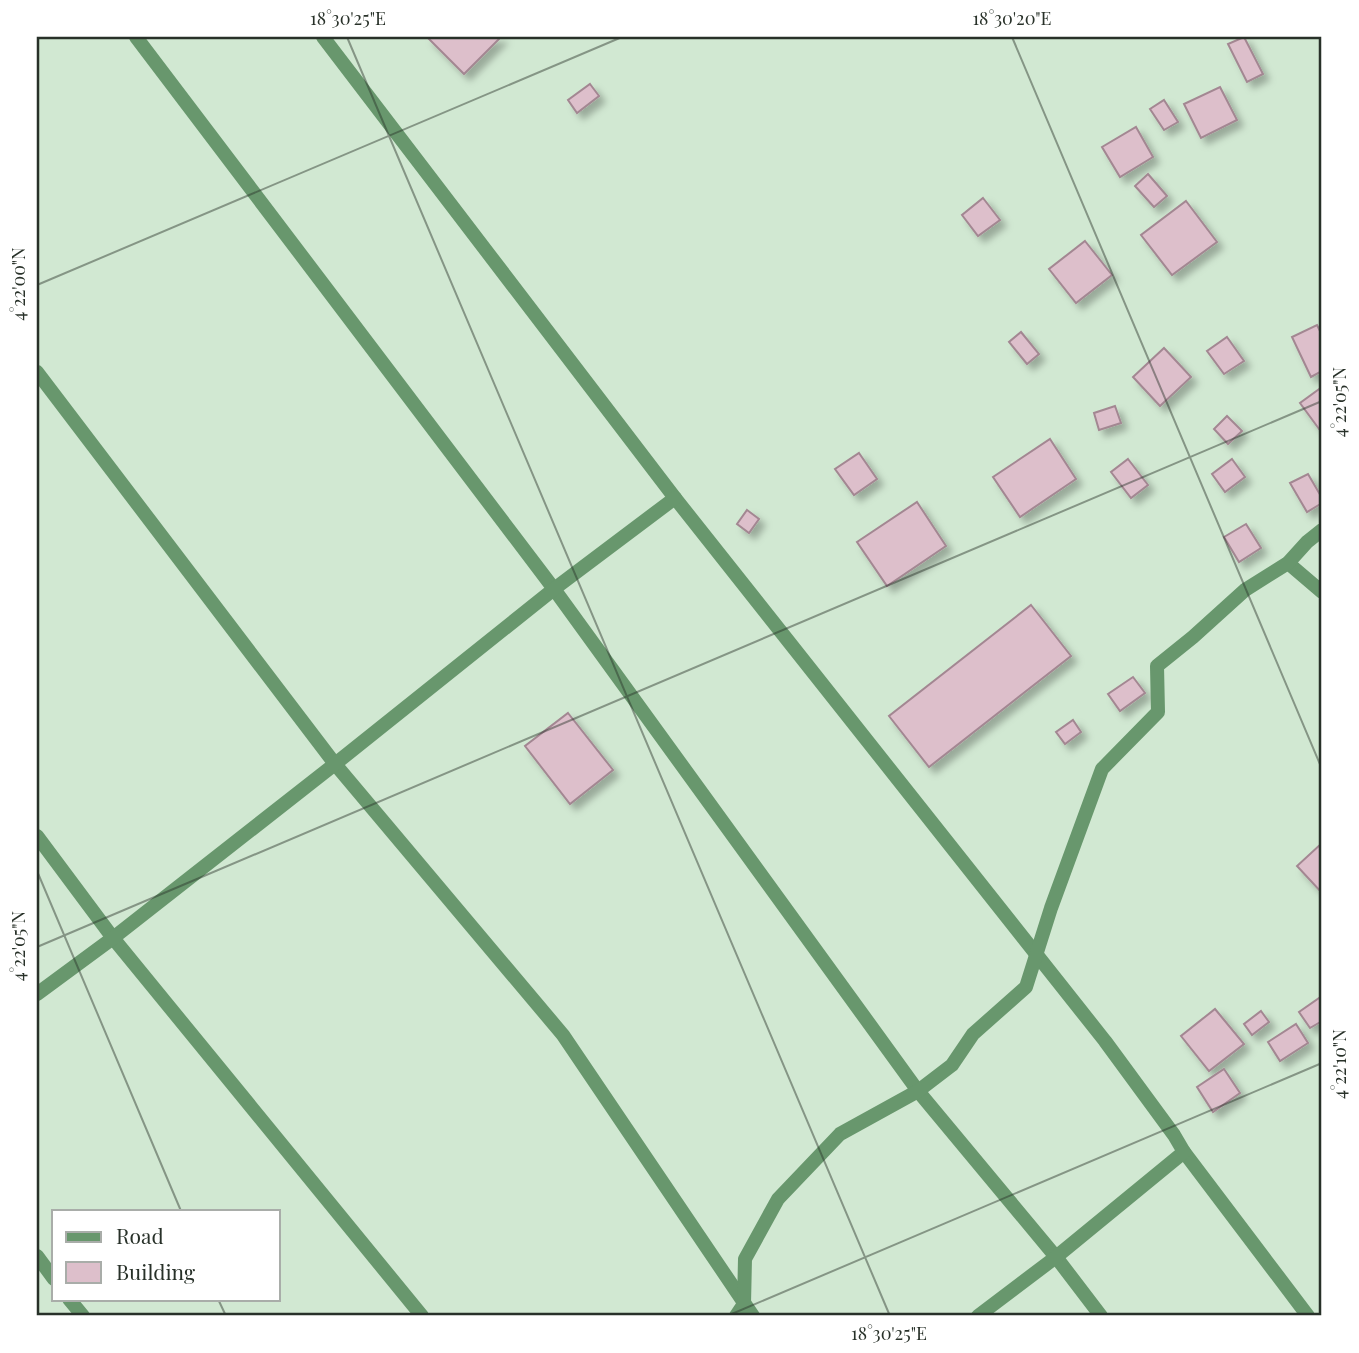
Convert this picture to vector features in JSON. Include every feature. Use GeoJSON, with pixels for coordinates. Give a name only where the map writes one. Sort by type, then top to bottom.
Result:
{"type":"FeatureCollection","features":[{"type":"Feature","properties":{"kind":"street"},"geometry":{"type":"LineString","coordinates":[[136,37],[554,589],[918,1091],[1056,1257],[1101,1316]]}},
{"type":"Feature","properties":{"kind":"street"},"geometry":{"type":"LineString","coordinates":[[323,37],[675,498],[1104,1041],[1308,1316]]}},
{"type":"Feature","properties":{"kind":"street"},"geometry":{"type":"LineString","coordinates":[[37,372],[335,764],[563,1035],[744,1312]]}},
{"type":"Feature","properties":{"kind":"street"},"geometry":{"type":"LineString","coordinates":[[37,994],[113,938],[554,589],[675,498]]}},
{"type":"Feature","properties":{"kind":"street"},"geometry":{"type":"LineString","coordinates":[[744,1312],[746,1259],[778,1199],[840,1134],[918,1091],[951,1065],[973,1034],[1026,987],[1051,908],[1102,769],[1158,712],[1157,666],[1245,590],[1288,564],[1307,542],[1322,530]]}},
{"type":"Feature","properties":{"kind":"street"},"geometry":{"type":"LineString","coordinates":[[1288,564],[1322,592]]}},
{"type":"Feature","properties":{"kind":"street"},"geometry":{"type":"LineString","coordinates":[[37,836],[113,938],[422,1316]]}},
{"type":"Feature","properties":{"kind":"street"},"geometry":{"type":"LineString","coordinates":[[978,1316],[1056,1257],[1184,1152]]}},
{"type":"Feature","properties":{"kind":"street"},"geometry":{"type":"LineString","coordinates":[[37,1256],[52,1276]]}},
{"type":"Feature","properties":{"kind":"street"},"geometry":{"type":"LineString","coordinates":[[70,1300],[83,1316]]}},
{"type":"Feature","properties":{"kind":"building"},"geometry":{"type":"Polygon","coordinates":[[[427,37],[501,37],[464,74],[427,37]]]}},
{"type":"Feature","properties":{"kind":"building"},"geometry":{"type":"Polygon","coordinates":[[[1244,37],[1263,74],[1247,82],[1228,44],[1244,37]]]}},
{"type":"Feature","properties":{"kind":"building"},"geometry":{"type":"Polygon","coordinates":[[[590,84],[599,96],[577,113],[568,100],[590,84]]]}},
{"type":"Feature","properties":{"kind":"building"},"geometry":{"type":"Polygon","coordinates":[[[1220,87],[1237,120],[1201,138],[1184,104],[1220,87]]]}},
{"type":"Feature","properties":{"kind":"building"},"geometry":{"type":"Polygon","coordinates":[[[1164,100],[1178,122],[1164,130],[1150,109],[1164,100]]]}},
{"type":"Feature","properties":{"kind":"building"},"geometry":{"type":"Polygon","coordinates":[[[1136,127],[1153,157],[1120,177],[1102,147],[1136,127]]]}},
{"type":"Feature","properties":{"kind":"building"},"geometry":{"type":"Polygon","coordinates":[[[1148,174],[1167,196],[1154,207],[1135,186],[1148,174]]]}},
{"type":"Feature","properties":{"kind":"building"},"geometry":{"type":"Polygon","coordinates":[[[983,198],[1000,220],[978,236],[962,215],[983,198]]]}},
{"type":"Feature","properties":{"kind":"building"},"geometry":{"type":"Polygon","coordinates":[[[1186,201],[1217,242],[1172,275],[1141,235],[1186,201]]]}},
{"type":"Feature","properties":{"kind":"building"},"geometry":{"type":"Polygon","coordinates":[[[1085,241],[1112,275],[1076,303],[1049,269],[1085,241]]]}},
{"type":"Feature","properties":{"kind":"building"},"geometry":{"type":"Polygon","coordinates":[[[1317,325],[1322,335],[1322,371],[1311,377],[1292,337],[1317,325]]]}},
{"type":"Feature","properties":{"kind":"building"},"geometry":{"type":"Polygon","coordinates":[[[1021,332],[1039,354],[1027,364],[1009,342],[1021,332]]]}},
{"type":"Feature","properties":{"kind":"building"},"geometry":{"type":"Polygon","coordinates":[[[1227,337],[1244,361],[1224,374],[1207,351],[1227,337]]]}},
{"type":"Feature","properties":{"kind":"building"},"geometry":{"type":"Polygon","coordinates":[[[1164,348],[1191,377],[1160,406],[1133,377],[1164,348]]]}},
{"type":"Feature","properties":{"kind":"building"},"geometry":{"type":"Polygon","coordinates":[[[1322,387],[1322,433],[1300,403],[1322,387]]]}},
{"type":"Feature","properties":{"kind":"building"},"geometry":{"type":"Polygon","coordinates":[[[1115,406],[1121,423],[1099,430],[1094,413],[1115,406]]]}},
{"type":"Feature","properties":{"kind":"building"},"geometry":{"type":"Polygon","coordinates":[[[1227,416],[1242,431],[1228,444],[1214,429],[1227,416]]]}},
{"type":"Feature","properties":{"kind":"building"},"geometry":{"type":"Polygon","coordinates":[[[1050,439],[1076,479],[1020,517],[993,477],[1050,439]]]}},
{"type":"Feature","properties":{"kind":"building"},"geometry":{"type":"Polygon","coordinates":[[[859,453],[877,479],[854,495],[835,469],[859,453]]]}},
{"type":"Feature","properties":{"kind":"building"},"geometry":{"type":"Polygon","coordinates":[[[1128,459],[1148,485],[1131,498],[1111,472],[1128,459]]]}},
{"type":"Feature","properties":{"kind":"building"},"geometry":{"type":"Polygon","coordinates":[[[1232,459],[1245,477],[1225,492],[1212,474],[1232,459]]]}},
{"type":"Feature","properties":{"kind":"building"},"geometry":{"type":"Polygon","coordinates":[[[1308,474],[1322,498],[1322,503],[1307,512],[1290,483],[1308,474]]]}},
{"type":"Feature","properties":{"kind":"building"},"geometry":{"type":"Polygon","coordinates":[[[917,502],[946,546],[887,586],[857,542],[917,502]]]}},
{"type":"Feature","properties":{"kind":"building"},"geometry":{"type":"Polygon","coordinates":[[[747,510],[759,519],[749,533],[737,524],[747,510]]]}},
{"type":"Feature","properties":{"kind":"building"},"geometry":{"type":"Polygon","coordinates":[[[1246,524],[1261,548],[1239,562],[1224,537],[1246,524]]]}},
{"type":"Feature","properties":{"kind":"building"},"geometry":{"type":"Polygon","coordinates":[[[1031,605],[1071,656],[929,767],[889,716],[1031,605]]]}},
{"type":"Feature","properties":{"kind":"building"},"geometry":{"type":"Polygon","coordinates":[[[1133,677],[1145,693],[1120,711],[1108,694],[1133,677]]]}},
{"type":"Feature","properties":{"kind":"building"},"geometry":{"type":"Polygon","coordinates":[[[568,713],[613,770],[570,804],[525,746],[568,713]]]}},
{"type":"Feature","properties":{"kind":"building"},"geometry":{"type":"Polygon","coordinates":[[[1073,720],[1081,732],[1065,744],[1056,732],[1073,720]]]}},
{"type":"Feature","properties":{"kind":"building"},"geometry":{"type":"Polygon","coordinates":[[[1322,843],[1322,893],[1297,866],[1322,843]]]}},
{"type":"Feature","properties":{"kind":"building"},"geometry":{"type":"Polygon","coordinates":[[[1322,996],[1322,1021],[1310,1028],[1299,1012],[1322,996]]]}},
{"type":"Feature","properties":{"kind":"building"},"geometry":{"type":"Polygon","coordinates":[[[1215,1009],[1244,1044],[1209,1071],[1181,1036],[1215,1009]]]}},
{"type":"Feature","properties":{"kind":"building"},"geometry":{"type":"Polygon","coordinates":[[[1261,1011],[1269,1022],[1252,1035],[1244,1024],[1261,1011]]]}},
{"type":"Feature","properties":{"kind":"building"},"geometry":{"type":"Polygon","coordinates":[[[1296,1024],[1308,1043],[1280,1061],[1268,1042],[1296,1024]]]}},
{"type":"Feature","properties":{"kind":"building"},"geometry":{"type":"Polygon","coordinates":[[[1224,1069],[1240,1093],[1213,1112],[1197,1087],[1224,1069]]]}}]}
